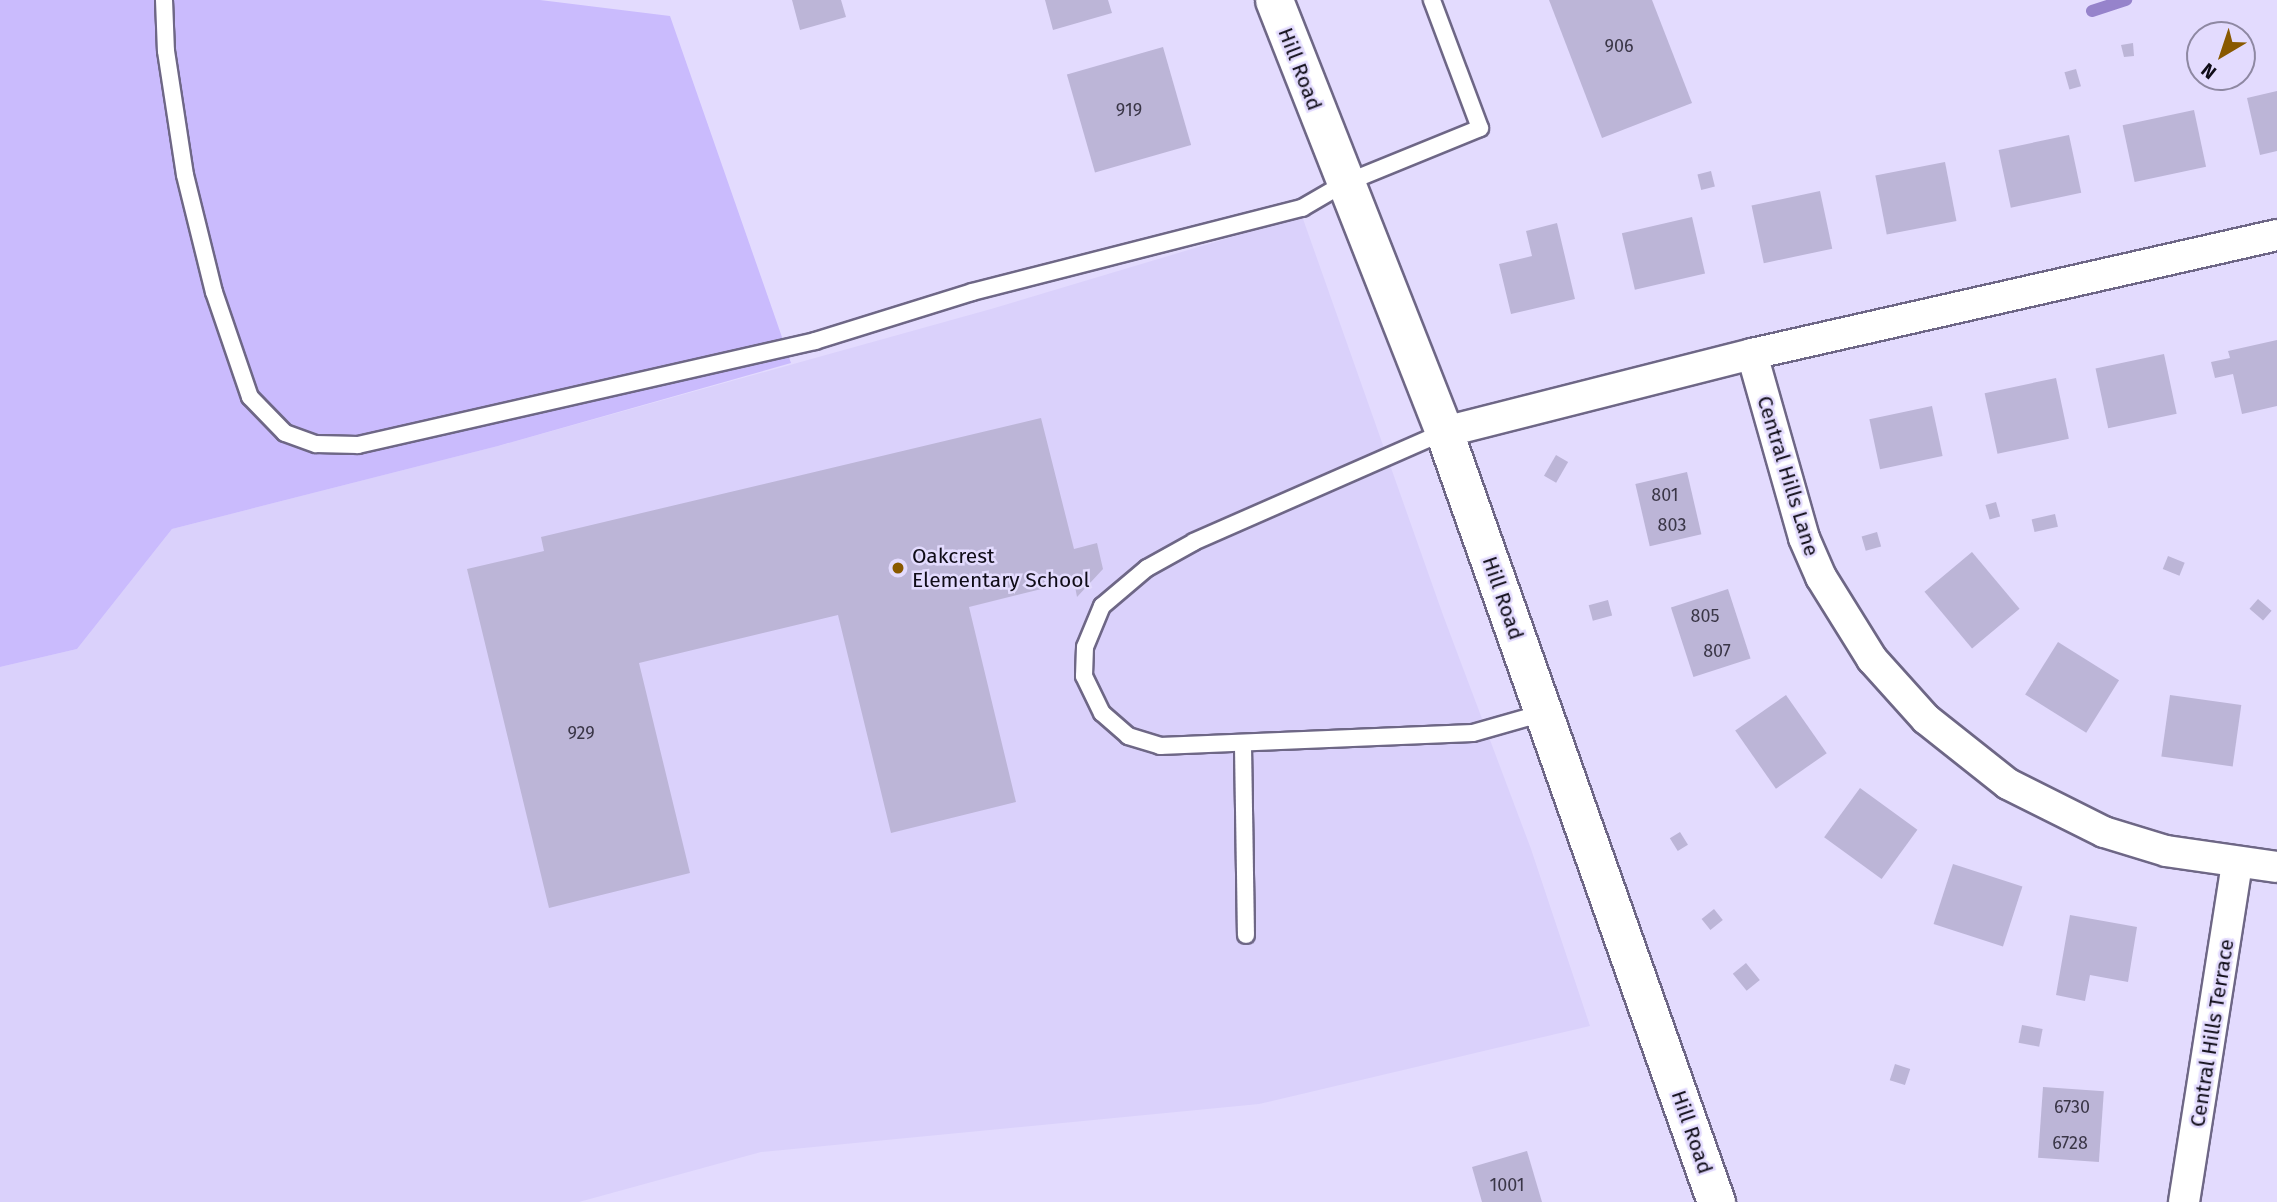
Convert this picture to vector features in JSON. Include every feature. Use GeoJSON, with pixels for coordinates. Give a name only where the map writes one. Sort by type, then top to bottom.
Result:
{"type":"FeatureCollection","features":[{"type":"Feature","properties":{"kind":"street","name":"Hill Road"},"geometry":{"type":"LineString","coordinates":[[1274,0],[1343,184],[1444,432],[1716,1202]]}},
{"type":"Feature","properties":{"kind":"street"},"geometry":{"type":"LineString","coordinates":[[1444,432],[1752,354],[2277,235]]}},
{"type":"Feature","properties":{"kind":"street","name":"Central Hills Lane"},"geometry":{"type":"LineString","coordinates":[[1752,354],[1804,538],[1821,577],[1872,659],[1926,719],[1999,778],[2049,808],[2104,832],[2166,851],[2277,867]]}},
{"type":"Feature","properties":{"kind":"street","name":"Central Hills Terrace"},"geometry":{"type":"LineString","coordinates":[[2184,1202],[2237,863]]}},
{"type":"Feature","properties":{"kind":"lane"},"geometry":{"type":"LineString","coordinates":[[164,0],[166,51],[185,175],[233,358],[250,397],[268,419],[285,433],[316,444],[358,445],[815,341],[972,292],[1302,208],[1343,184],[1480,128],[1432,0]]}},
{"type":"Feature","properties":{"kind":"lane"},"geometry":{"type":"LineString","coordinates":[[1444,432],[1194,542],[1147,568],[1102,606],[1084,647],[1084,676],[1102,713],[1128,736],[1160,746],[1242,746],[1473,733],[1543,713]]}},
{"type":"Feature","properties":{"kind":"lane"},"geometry":{"type":"LineString","coordinates":[[1242,746],[1246,936]]}},
{"type":"Feature","properties":{"kind":"shaded area"},"geometry":{"type":"Polygon","coordinates":[[[0,0],[540,0],[670,16],[791,363],[498,446],[172,529],[77,649],[0,667],[0,0]]]}},
{"type":"Feature","properties":{"kind":"shaded area"},"geometry":{"type":"Polygon","coordinates":[[[1302,216],[1443,615],[1531,849],[1590,1026],[1259,1104],[761,1152],[579,1202],[0,1202],[0,667],[77,649],[172,529],[498,446],[991,309],[1302,216]]]}},
{"type":"Feature","properties":{"kind":"building"},"geometry":{"type":"Polygon","coordinates":[[[792,0],[841,0],[846,17],[800,30],[792,0]]]}},
{"type":"Feature","properties":{"kind":"building"},"geometry":{"type":"Polygon","coordinates":[[[1045,0],[1108,0],[1112,13],[1053,30],[1045,0]]]}},
{"type":"Feature","properties":{"kind":"building"},"geometry":{"type":"Polygon","coordinates":[[[1549,0],[1652,0],[1692,103],[1602,138],[1549,0]]]}},
{"type":"Feature","properties":{"kind":"building"},"geometry":{"type":"Polygon","coordinates":[[[2133,43],[2134,56],[2124,57],[2121,45],[2133,43]]]}},
{"type":"Feature","properties":{"kind":"building"},"geometry":{"type":"Polygon","coordinates":[[[1163,47],[1191,145],[1095,173],[1067,75],[1163,47]]]}},
{"type":"Feature","properties":{"kind":"building"},"geometry":{"type":"Polygon","coordinates":[[[2076,69],[2081,86],[2069,90],[2064,72],[2076,69]]]}},
{"type":"Feature","properties":{"kind":"building"},"geometry":{"type":"Polygon","coordinates":[[[2277,91],[2277,151],[2260,155],[2247,98],[2277,91]]]}},
{"type":"Feature","properties":{"kind":"building"},"geometry":{"type":"Polygon","coordinates":[[[2194,110],[2206,167],[2135,182],[2123,125],[2194,110]]]}},
{"type":"Feature","properties":{"kind":"building"},"geometry":{"type":"Polygon","coordinates":[[[2069,135],[2081,193],[2011,208],[1999,150],[2069,135]]]}},
{"type":"Feature","properties":{"kind":"building"},"geometry":{"type":"Polygon","coordinates":[[[1945,162],[1956,221],[1887,234],[1875,176],[1945,162]]]}},
{"type":"Feature","properties":{"kind":"building"},"geometry":{"type":"Polygon","coordinates":[[[1711,171],[1715,187],[1701,190],[1697,174],[1711,171]]]}},
{"type":"Feature","properties":{"kind":"building"},"geometry":{"type":"Polygon","coordinates":[[[1820,191],[1832,249],[1764,263],[1752,206],[1820,191]]]}},
{"type":"Feature","properties":{"kind":"building"},"geometry":{"type":"Polygon","coordinates":[[[1692,217],[1705,274],[1635,290],[1622,233],[1692,217]]]}},
{"type":"Feature","properties":{"kind":"building"},"geometry":{"type":"Polygon","coordinates":[[[1557,223],[1575,299],[1511,314],[1499,264],[1532,256],[1526,231],[1557,223]]]}},
{"type":"Feature","properties":{"kind":"building"},"geometry":{"type":"Polygon","coordinates":[[[2277,340],[2277,406],[2242,414],[2233,374],[2215,378],[2211,362],[2230,358],[2228,351],[2277,340]]]}},
{"type":"Feature","properties":{"kind":"building"},"geometry":{"type":"Polygon","coordinates":[[[2164,354],[2177,414],[2108,428],[2096,369],[2164,354]]]}},
{"type":"Feature","properties":{"kind":"building"},"geometry":{"type":"Polygon","coordinates":[[[2056,378],[2069,439],[1997,454],[1985,393],[2056,378]]]}},
{"type":"Feature","properties":{"kind":"building"},"geometry":{"type":"Polygon","coordinates":[[[1932,406],[1943,456],[1880,469],[1869,419],[1932,406]]]}},
{"type":"Feature","properties":{"kind":"building"},"geometry":{"type":"Polygon","coordinates":[[[1041,418],[1074,549],[1097,543],[1103,569],[1077,597],[1074,581],[969,607],[1016,802],[891,833],[838,615],[639,663],[690,873],[549,908],[467,569],[544,551],[541,537],[1041,418]]]}},
{"type":"Feature","properties":{"kind":"building"},"geometry":{"type":"Polygon","coordinates":[[[1556,455],[1568,462],[1556,483],[1544,476],[1556,455]]]}},
{"type":"Feature","properties":{"kind":"building"},"geometry":{"type":"Polygon","coordinates":[[[1687,472],[1701,534],[1650,546],[1635,484],[1687,472]]]}},
{"type":"Feature","properties":{"kind":"building"},"geometry":{"type":"Polygon","coordinates":[[[1996,502],[2000,516],[1990,519],[1985,505],[1996,502]]]}},
{"type":"Feature","properties":{"kind":"building"},"geometry":{"type":"Polygon","coordinates":[[[2055,514],[2058,527],[2035,532],[2032,519],[2055,514]]]}},
{"type":"Feature","properties":{"kind":"building"},"geometry":{"type":"Polygon","coordinates":[[[1877,532],[1881,546],[1866,551],[1862,536],[1877,532]]]}},
{"type":"Feature","properties":{"kind":"building"},"geometry":{"type":"Polygon","coordinates":[[[1972,552],[2020,609],[1972,649],[1925,592],[1972,552]]]}},
{"type":"Feature","properties":{"kind":"building"},"geometry":{"type":"Polygon","coordinates":[[[2168,556],[2185,563],[2179,576],[2163,569],[2168,556]]]}},
{"type":"Feature","properties":{"kind":"building"},"geometry":{"type":"Polygon","coordinates":[[[1728,589],[1751,658],[1693,677],[1671,608],[1728,589]]]}},
{"type":"Feature","properties":{"kind":"building"},"geometry":{"type":"Polygon","coordinates":[[[2258,599],[2272,611],[2263,621],[2249,609],[2258,599]]]}},
{"type":"Feature","properties":{"kind":"building"},"geometry":{"type":"Polygon","coordinates":[[[1608,600],[1612,615],[1593,621],[1589,605],[1608,600]]]}},
{"type":"Feature","properties":{"kind":"building"},"geometry":{"type":"Polygon","coordinates":[[[2058,642],[2119,680],[2086,733],[2025,695],[2058,642]]]}},
{"type":"Feature","properties":{"kind":"building"},"geometry":{"type":"Polygon","coordinates":[[[1786,695],[1827,753],[1776,789],[1735,731],[1786,695]]]}},
{"type":"Feature","properties":{"kind":"building"},"geometry":{"type":"Polygon","coordinates":[[[2170,695],[2241,705],[2233,766],[2161,756],[2170,695]]]}},
{"type":"Feature","properties":{"kind":"building"},"geometry":{"type":"Polygon","coordinates":[[[1860,788],[1917,830],[1882,879],[1824,837],[1860,788]]]}},
{"type":"Feature","properties":{"kind":"building"},"geometry":{"type":"Polygon","coordinates":[[[1680,832],[1688,845],[1678,851],[1670,838],[1680,832]]]}},
{"type":"Feature","properties":{"kind":"building"},"geometry":{"type":"Polygon","coordinates":[[[1953,864],[2022,887],[2003,946],[1934,924],[1953,864]]]}},
{"type":"Feature","properties":{"kind":"building"},"geometry":{"type":"Polygon","coordinates":[[[1714,909],[1723,920],[1710,930],[1702,919],[1714,909]]]}},
{"type":"Feature","properties":{"kind":"building"},"geometry":{"type":"Polygon","coordinates":[[[2070,915],[2137,927],[2128,982],[2090,975],[2085,1001],[2056,995],[2070,915]]]}},
{"type":"Feature","properties":{"kind":"building"},"geometry":{"type":"Polygon","coordinates":[[[1746,963],[1760,980],[1747,991],[1733,974],[1746,963]]]}},
{"type":"Feature","properties":{"kind":"building"},"geometry":{"type":"Polygon","coordinates":[[[2022,1025],[2043,1029],[2039,1047],[2019,1043],[2022,1025]]]}},
{"type":"Feature","properties":{"kind":"building"},"geometry":{"type":"Polygon","coordinates":[[[1895,1064],[1910,1069],[1905,1085],[1890,1080],[1895,1064]]]}},
{"type":"Feature","properties":{"kind":"building"},"geometry":{"type":"Polygon","coordinates":[[[2043,1087],[2104,1091],[2099,1162],[2038,1158],[2043,1087]]]}},
{"type":"Feature","properties":{"kind":"building"},"geometry":{"type":"Polygon","coordinates":[[[1527,1151],[1542,1202],[1482,1202],[1472,1167],[1527,1151]]]}},
{"type":"Feature","properties":{"kind":"waterway"},"geometry":{"type":"LineString","coordinates":[[2092,11],[2126,0]]}},
{"type":"Feature","properties":{"kind":"place","name":"Oakcrest Elementary School"},"geometry":{"type":"Point","coordinates":[898,568]}}]}
